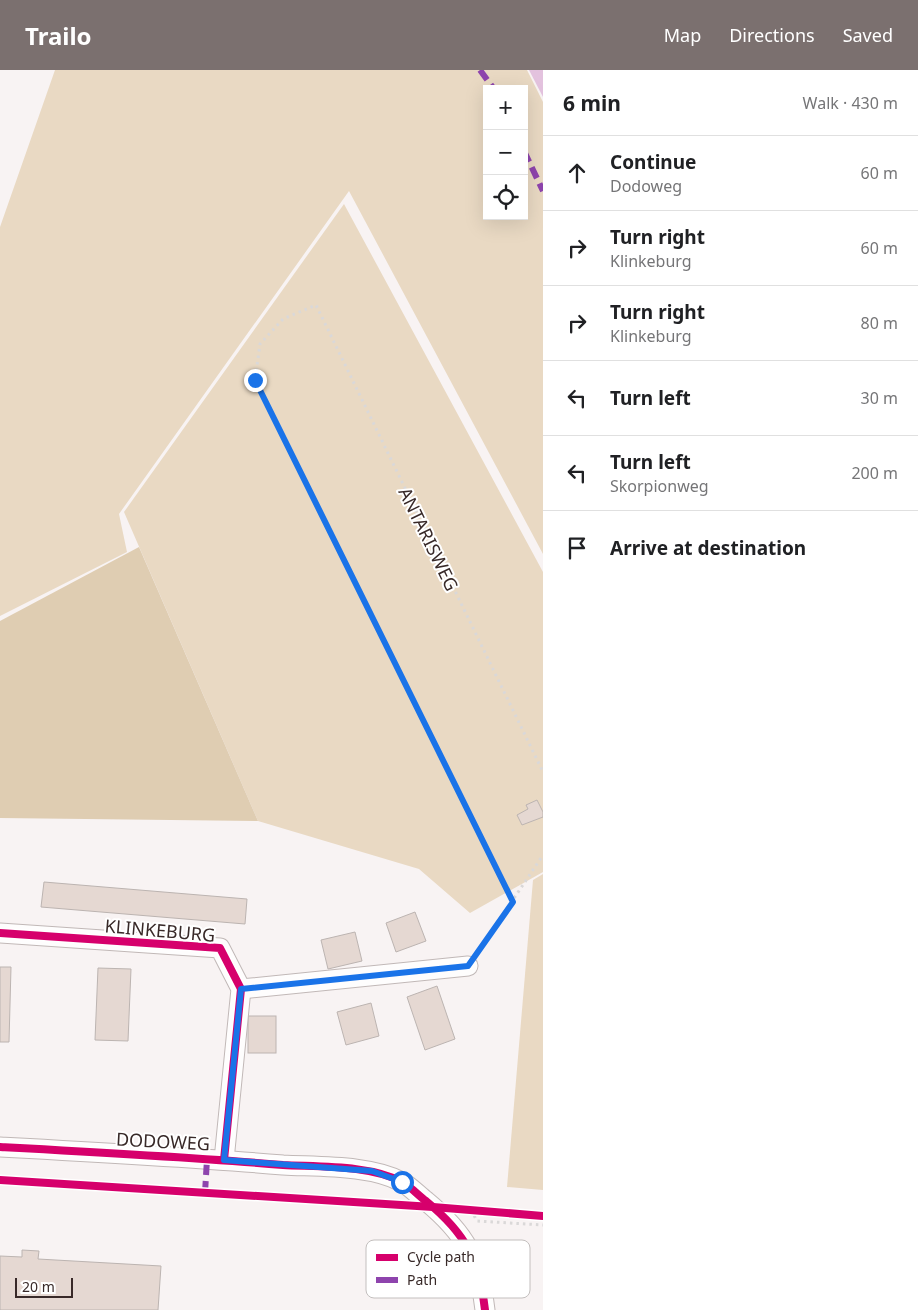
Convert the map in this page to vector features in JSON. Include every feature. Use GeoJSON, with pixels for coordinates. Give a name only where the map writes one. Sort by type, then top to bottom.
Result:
{"type":"FeatureCollection","features":[{"type":"Feature","properties":{"kind":"street","name":"KLINKEBURG"},"geometry":{"type":"LineString","coordinates":[[0,933],[220,948],[241,989]]}},
{"type":"Feature","properties":{"kind":"street"},"geometry":{"type":"LineString","coordinates":[[224,1160],[241,989],[468,966]]}},
{"type":"Feature","properties":{"kind":"street","name":"DODOWEG"},"geometry":{"type":"LineString","coordinates":[[0,1147],[372,1171],[402,1182],[433,1207],[456,1230],[463,1240]]}},
{"type":"Feature","properties":{"kind":"path"},"geometry":{"type":"LineString","coordinates":[[468,966],[543,855]]}},
{"type":"Feature","properties":{"kind":"path"},"geometry":{"type":"LineString","coordinates":[[471,1210],[478,1221],[543,1225]]}},
{"type":"Feature","properties":{"kind":"shaded area"},"geometry":{"type":"Polygon","coordinates":[[[55,70],[527,70],[543,102],[543,554],[349,191],[119,514],[127,552],[0,616],[0,227],[55,70]]]}},
{"type":"Feature","properties":{"kind":"shaded area"},"geometry":{"type":"Polygon","coordinates":[[[529,70],[543,70],[543,97],[529,70]]]}},
{"type":"Feature","properties":{"kind":"shaded area"},"geometry":{"type":"Polygon","coordinates":[[[344,204],[543,572],[543,872],[470,913],[419,869],[258,821],[124,512],[344,204]]]}},
{"type":"Feature","properties":{"kind":"shaded area"},"geometry":{"type":"Polygon","coordinates":[[[139,547],[258,821],[0,818],[0,621],[139,547]]]}},
{"type":"Feature","properties":{"kind":"shaded area"},"geometry":{"type":"Polygon","coordinates":[[[543,874],[543,1190],[507,1187],[533,880],[543,874]]]}},
{"type":"Feature","properties":{"kind":"building"},"geometry":{"type":"Polygon","coordinates":[[[537,800],[543,812],[543,817],[522,825],[517,815],[528,809],[526,805],[537,800]]]}},
{"type":"Feature","properties":{"kind":"building"},"geometry":{"type":"Polygon","coordinates":[[[44,882],[247,899],[245,924],[41,907],[44,882]]]}},
{"type":"Feature","properties":{"kind":"building"},"geometry":{"type":"Polygon","coordinates":[[[415,912],[426,941],[396,952],[386,923],[415,912]]]}},
{"type":"Feature","properties":{"kind":"building"},"geometry":{"type":"Polygon","coordinates":[[[355,932],[362,961],[328,969],[321,940],[355,932]]]}},
{"type":"Feature","properties":{"kind":"building"},"geometry":{"type":"Polygon","coordinates":[[[0,967],[11,967],[9,1042],[0,1042],[0,967]]]}},
{"type":"Feature","properties":{"kind":"building"},"geometry":{"type":"Polygon","coordinates":[[[98,968],[131,969],[128,1041],[95,1040],[98,968]]]}},
{"type":"Feature","properties":{"kind":"building"},"geometry":{"type":"Polygon","coordinates":[[[437,986],[455,1039],[425,1050],[407,997],[437,986]]]}},
{"type":"Feature","properties":{"kind":"building"},"geometry":{"type":"Polygon","coordinates":[[[371,1003],[379,1036],[346,1045],[337,1012],[371,1003]]]}},
{"type":"Feature","properties":{"kind":"building"},"geometry":{"type":"Polygon","coordinates":[[[248,1016],[276,1016],[276,1053],[248,1053],[248,1016]]]}},
{"type":"Feature","properties":{"kind":"building"},"geometry":{"type":"Polygon","coordinates":[[[22,1250],[39,1251],[38,1259],[161,1266],[158,1310],[0,1310],[0,1256],[22,1257],[22,1250]]]}},
{"type":"Feature","properties":{"kind":"marked path"},"geometry":{"type":"LineString","coordinates":[[480,70],[491,85]]}},
{"type":"Feature","properties":{"kind":"marked path"},"geometry":{"type":"LineString","coordinates":[[528,159],[543,191]]}},
{"type":"Feature","properties":{"kind":"marked path"},"geometry":{"type":"LineString","coordinates":[[205,1193],[207,1159]]}},
{"type":"Feature","properties":{"kind":"cycle path"},"geometry":{"type":"LineString","coordinates":[[0,933],[220,948],[241,989],[224,1160]]}},
{"type":"Feature","properties":{"kind":"cycle path"},"geometry":{"type":"LineString","coordinates":[[0,1147],[344,1168],[375,1172],[402,1182],[440,1213],[463,1240]]}},
{"type":"Feature","properties":{"kind":"cycle path"},"geometry":{"type":"LineString","coordinates":[[0,1180],[433,1207],[543,1216]]}},
{"type":"Feature","properties":{"kind":"cycle path"},"geometry":{"type":"LineString","coordinates":[[483,1298],[485,1310]]}},
{"type":"Feature","properties":{"kind":"route"},"geometry":{"type":"LineString","coordinates":[[255,380],[513,902],[468,966],[241,989],[224,1160],[372,1171],[402,1182]]}}]}
